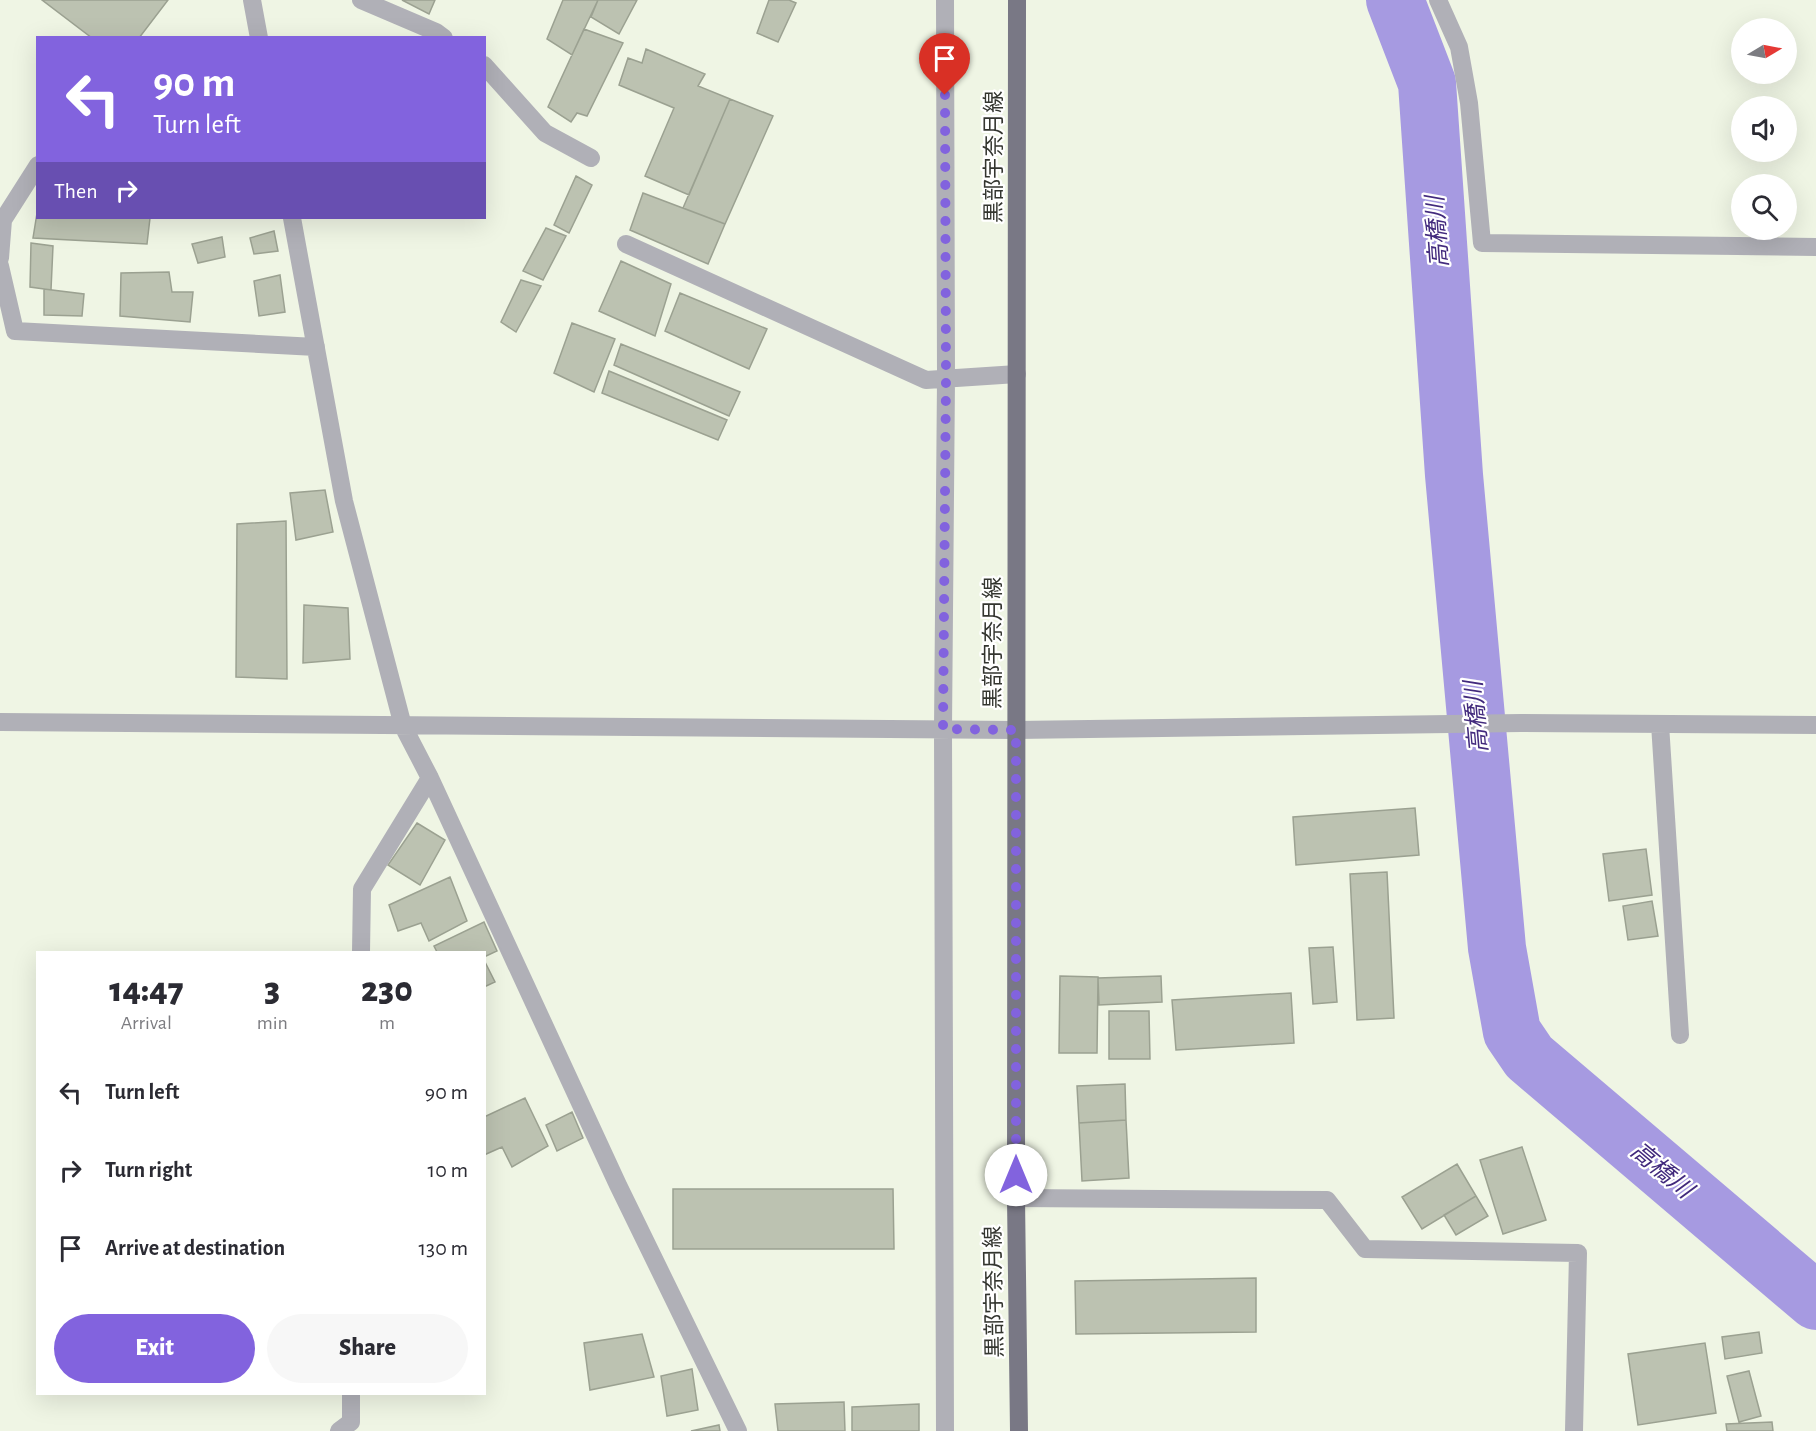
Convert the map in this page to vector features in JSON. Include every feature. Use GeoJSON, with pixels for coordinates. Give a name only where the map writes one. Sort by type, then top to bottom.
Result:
{"type":"FeatureCollection","features":[{"type":"Feature","properties":{"kind":"main road","name":"黒部宇奈月線"},"geometry":{"type":"LineString","coordinates":[[1017,0],[1016,1198],[1019,1431]]}},
{"type":"Feature","properties":{"kind":"street"},"geometry":{"type":"LineString","coordinates":[[252,0],[259,36]]}},
{"type":"Feature","properties":{"kind":"street"},"geometry":{"type":"LineString","coordinates":[[361,0],[441,36]]}},
{"type":"Feature","properties":{"kind":"street"},"geometry":{"type":"LineString","coordinates":[[945,0],[946,378],[943,729],[945,1431]]}},
{"type":"Feature","properties":{"kind":"street"},"geometry":{"type":"LineString","coordinates":[[1438,0],[1459,47],[1468,102],[1482,243],[1816,247]]}},
{"type":"Feature","properties":{"kind":"street"},"geometry":{"type":"LineString","coordinates":[[486,67],[545,133],[591,158]]}},
{"type":"Feature","properties":{"kind":"street"},"geometry":{"type":"LineString","coordinates":[[0,258],[3,220],[36,168]]}},
{"type":"Feature","properties":{"kind":"street"},"geometry":{"type":"LineString","coordinates":[[292,219],[344,501],[403,726],[430,778],[618,1185],[738,1431]]}},
{"type":"Feature","properties":{"kind":"street"},"geometry":{"type":"LineString","coordinates":[[626,244],[926,380],[1017,374]]}},
{"type":"Feature","properties":{"kind":"street"},"geometry":{"type":"LineString","coordinates":[[0,266],[15,330],[316,347]]}},
{"type":"Feature","properties":{"kind":"street"},"geometry":{"type":"LineString","coordinates":[[0,722],[1016,730],[1521,723],[1816,725]]}},
{"type":"Feature","properties":{"kind":"street"},"geometry":{"type":"LineString","coordinates":[[1660,724],[1680,1035]]}},
{"type":"Feature","properties":{"kind":"street"},"geometry":{"type":"LineString","coordinates":[[361,951],[362,889],[430,778]]}},
{"type":"Feature","properties":{"kind":"street"},"geometry":{"type":"LineString","coordinates":[[1016,1198],[1327,1200],[1365,1249],[1578,1253],[1574,1431]]}},
{"type":"Feature","properties":{"kind":"street"},"geometry":{"type":"LineString","coordinates":[[339,1431],[351,1422],[351,1395]]}},
{"type":"Feature","properties":{"kind":"building"},"geometry":{"type":"Polygon","coordinates":[[[42,0],[168,0],[141,36],[89,36],[42,0]]]}},
{"type":"Feature","properties":{"kind":"building"},"geometry":{"type":"Polygon","coordinates":[[[402,0],[435,0],[429,14],[402,0]]]}},
{"type":"Feature","properties":{"kind":"building"},"geometry":{"type":"Polygon","coordinates":[[[563,0],[598,0],[572,55],[547,39],[563,0]]]}},
{"type":"Feature","properties":{"kind":"building"},"geometry":{"type":"Polygon","coordinates":[[[598,0],[637,0],[619,34],[591,17],[598,0]]]}},
{"type":"Feature","properties":{"kind":"building"},"geometry":{"type":"Polygon","coordinates":[[[769,0],[789,0],[796,3],[778,42],[757,33],[769,0]]]}},
{"type":"Feature","properties":{"kind":"building"},"geometry":{"type":"Polygon","coordinates":[[[584,29],[623,43],[587,116],[577,113],[571,122],[548,107],[584,29]]]}},
{"type":"Feature","properties":{"kind":"building"},"geometry":{"type":"Polygon","coordinates":[[[646,49],[705,74],[698,86],[730,99],[689,195],[645,176],[674,108],[619,85],[628,58],[642,63],[646,49]]]}},
{"type":"Feature","properties":{"kind":"building"},"geometry":{"type":"Polygon","coordinates":[[[730,99],[773,116],[725,224],[683,208],[730,99]]]}},
{"type":"Feature","properties":{"kind":"building"},"geometry":{"type":"Polygon","coordinates":[[[576,176],[592,185],[569,233],[554,225],[576,176]]]}},
{"type":"Feature","properties":{"kind":"building"},"geometry":{"type":"Polygon","coordinates":[[[643,193],[725,224],[708,264],[630,230],[643,193]]]}},
{"type":"Feature","properties":{"kind":"building"},"geometry":{"type":"Polygon","coordinates":[[[36,219],[150,219],[147,244],[33,238],[36,219]]]}},
{"type":"Feature","properties":{"kind":"building"},"geometry":{"type":"Polygon","coordinates":[[[546,228],[566,236],[543,280],[523,271],[546,228]]]}},
{"type":"Feature","properties":{"kind":"building"},"geometry":{"type":"Polygon","coordinates":[[[274,231],[278,251],[254,254],[250,238],[274,231]]]}},
{"type":"Feature","properties":{"kind":"building"},"geometry":{"type":"Polygon","coordinates":[[[222,237],[225,257],[198,263],[192,244],[222,237]]]}},
{"type":"Feature","properties":{"kind":"building"},"geometry":{"type":"Polygon","coordinates":[[[31,243],[53,246],[51,290],[30,287],[31,243]]]}},
{"type":"Feature","properties":{"kind":"building"},"geometry":{"type":"Polygon","coordinates":[[[621,261],[671,284],[655,336],[599,311],[621,261]]]}},
{"type":"Feature","properties":{"kind":"building"},"geometry":{"type":"Polygon","coordinates":[[[169,272],[172,292],[193,292],[190,322],[120,316],[121,273],[169,272]]]}},
{"type":"Feature","properties":{"kind":"building"},"geometry":{"type":"Polygon","coordinates":[[[280,275],[285,312],[259,316],[254,281],[280,275]]]}},
{"type":"Feature","properties":{"kind":"building"},"geometry":{"type":"Polygon","coordinates":[[[521,280],[541,286],[516,332],[501,322],[521,280]]]}},
{"type":"Feature","properties":{"kind":"building"},"geometry":{"type":"Polygon","coordinates":[[[44,289],[84,294],[82,316],[44,315],[44,289]]]}},
{"type":"Feature","properties":{"kind":"building"},"geometry":{"type":"Polygon","coordinates":[[[680,293],[767,329],[749,369],[665,331],[680,293]]]}},
{"type":"Feature","properties":{"kind":"building"},"geometry":{"type":"Polygon","coordinates":[[[572,323],[615,339],[594,392],[554,373],[572,323]]]}},
{"type":"Feature","properties":{"kind":"building"},"geometry":{"type":"Polygon","coordinates":[[[621,344],[740,392],[729,416],[614,365],[621,344]]]}},
{"type":"Feature","properties":{"kind":"building"},"geometry":{"type":"Polygon","coordinates":[[[609,371],[727,420],[718,440],[602,393],[609,371]]]}},
{"type":"Feature","properties":{"kind":"building"},"geometry":{"type":"Polygon","coordinates":[[[325,490],[333,532],[296,540],[290,493],[325,490]]]}},
{"type":"Feature","properties":{"kind":"building"},"geometry":{"type":"Polygon","coordinates":[[[286,521],[287,679],[236,677],[237,524],[286,521]]]}},
{"type":"Feature","properties":{"kind":"building"},"geometry":{"type":"Polygon","coordinates":[[[304,605],[348,608],[350,659],[303,663],[304,605]]]}},
{"type":"Feature","properties":{"kind":"building"},"geometry":{"type":"Polygon","coordinates":[[[1415,808],[1419,855],[1296,865],[1293,817],[1415,808]]]}},
{"type":"Feature","properties":{"kind":"building"},"geometry":{"type":"Polygon","coordinates":[[[417,823],[445,840],[420,885],[388,865],[417,823]]]}},
{"type":"Feature","properties":{"kind":"building"},"geometry":{"type":"Polygon","coordinates":[[[1646,849],[1652,895],[1609,901],[1603,854],[1646,849]]]}},
{"type":"Feature","properties":{"kind":"building"},"geometry":{"type":"Polygon","coordinates":[[[1387,872],[1394,1018],[1357,1020],[1350,874],[1387,872]]]}},
{"type":"Feature","properties":{"kind":"building"},"geometry":{"type":"Polygon","coordinates":[[[450,877],[467,921],[429,941],[421,923],[398,931],[389,905],[450,877]]]}},
{"type":"Feature","properties":{"kind":"building"},"geometry":{"type":"Polygon","coordinates":[[[1652,901],[1658,936],[1628,940],[1623,906],[1652,901]]]}},
{"type":"Feature","properties":{"kind":"building"},"geometry":{"type":"Polygon","coordinates":[[[484,922],[497,951],[486,956],[486,951],[436,951],[434,946],[484,922]]]}},
{"type":"Feature","properties":{"kind":"building"},"geometry":{"type":"Polygon","coordinates":[[[1333,947],[1337,1002],[1313,1004],[1309,948],[1333,947]]]}},
{"type":"Feature","properties":{"kind":"building"},"geometry":{"type":"Polygon","coordinates":[[[486,964],[495,982],[486,986],[486,964]]]}},
{"type":"Feature","properties":{"kind":"building"},"geometry":{"type":"Polygon","coordinates":[[[1060,976],[1098,977],[1097,1053],[1059,1053],[1060,976]]]}},
{"type":"Feature","properties":{"kind":"building"},"geometry":{"type":"Polygon","coordinates":[[[1161,976],[1162,1002],[1099,1005],[1098,978],[1161,976]]]}},
{"type":"Feature","properties":{"kind":"building"},"geometry":{"type":"Polygon","coordinates":[[[1291,993],[1294,1043],[1176,1050],[1172,1000],[1291,993]]]}},
{"type":"Feature","properties":{"kind":"building"},"geometry":{"type":"Polygon","coordinates":[[[1109,1011],[1149,1011],[1150,1059],[1109,1059],[1109,1011]]]}},
{"type":"Feature","properties":{"kind":"building"},"geometry":{"type":"Polygon","coordinates":[[[1125,1084],[1126,1120],[1079,1123],[1077,1086],[1125,1084]]]}},
{"type":"Feature","properties":{"kind":"building"},"geometry":{"type":"Polygon","coordinates":[[[525,1098],[548,1146],[512,1167],[502,1147],[486,1154],[486,1116],[525,1098]]]}},
{"type":"Feature","properties":{"kind":"building"},"geometry":{"type":"Polygon","coordinates":[[[572,1112],[583,1138],[557,1151],[546,1125],[572,1112]]]}},
{"type":"Feature","properties":{"kind":"building"},"geometry":{"type":"Polygon","coordinates":[[[1126,1120],[1129,1178],[1082,1181],[1079,1123],[1126,1120]]]}},
{"type":"Feature","properties":{"kind":"building"},"geometry":{"type":"Polygon","coordinates":[[[1522,1147],[1546,1220],[1503,1234],[1480,1160],[1522,1147]]]}},
{"type":"Feature","properties":{"kind":"building"},"geometry":{"type":"Polygon","coordinates":[[[1457,1164],[1476,1196],[1422,1229],[1402,1197],[1457,1164]]]}},
{"type":"Feature","properties":{"kind":"building"},"geometry":{"type":"Polygon","coordinates":[[[673,1189],[893,1189],[894,1249],[673,1249],[673,1189]]]}},
{"type":"Feature","properties":{"kind":"building"},"geometry":{"type":"Polygon","coordinates":[[[1476,1196],[1488,1216],[1456,1235],[1444,1215],[1476,1196]]]}},
{"type":"Feature","properties":{"kind":"building"},"geometry":{"type":"Polygon","coordinates":[[[1256,1278],[1256,1332],[1076,1334],[1075,1281],[1256,1278]]]}},
{"type":"Feature","properties":{"kind":"building"},"geometry":{"type":"Polygon","coordinates":[[[1759,1332],[1762,1353],[1725,1359],[1722,1337],[1759,1332]]]}},
{"type":"Feature","properties":{"kind":"building"},"geometry":{"type":"Polygon","coordinates":[[[642,1334],[654,1377],[590,1390],[584,1343],[642,1334]]]}},
{"type":"Feature","properties":{"kind":"building"},"geometry":{"type":"Polygon","coordinates":[[[1705,1343],[1716,1413],[1638,1425],[1628,1354],[1705,1343]]]}},
{"type":"Feature","properties":{"kind":"building"},"geometry":{"type":"Polygon","coordinates":[[[692,1369],[698,1410],[667,1416],[661,1376],[692,1369]]]}},
{"type":"Feature","properties":{"kind":"building"},"geometry":{"type":"Polygon","coordinates":[[[1749,1371],[1761,1416],[1739,1422],[1727,1376],[1749,1371]]]}},
{"type":"Feature","properties":{"kind":"building"},"geometry":{"type":"Polygon","coordinates":[[[844,1402],[845,1431],[778,1431],[775,1404],[844,1402]]]}},
{"type":"Feature","properties":{"kind":"building"},"geometry":{"type":"Polygon","coordinates":[[[919,1404],[919,1431],[852,1431],[852,1407],[919,1404]]]}},
{"type":"Feature","properties":{"kind":"building"},"geometry":{"type":"Polygon","coordinates":[[[1772,1422],[1773,1431],[1727,1431],[1726,1424],[1772,1422]]]}},
{"type":"Feature","properties":{"kind":"building"},"geometry":{"type":"Polygon","coordinates":[[[719,1425],[720,1431],[691,1431],[719,1425]]]}},
{"type":"Feature","properties":{"kind":"waterway","name":"高橋川"},"geometry":{"type":"LineString","coordinates":[[1395,0],[1427,83],[1454,475],[1497,948],[1512,1032],[1529,1057],[1816,1301]]}},
{"type":"Feature","properties":{"kind":"route"},"geometry":{"type":"LineString","coordinates":[[945,95],[946,378],[943,729],[1016,730],[1016,1175]]}}]}
